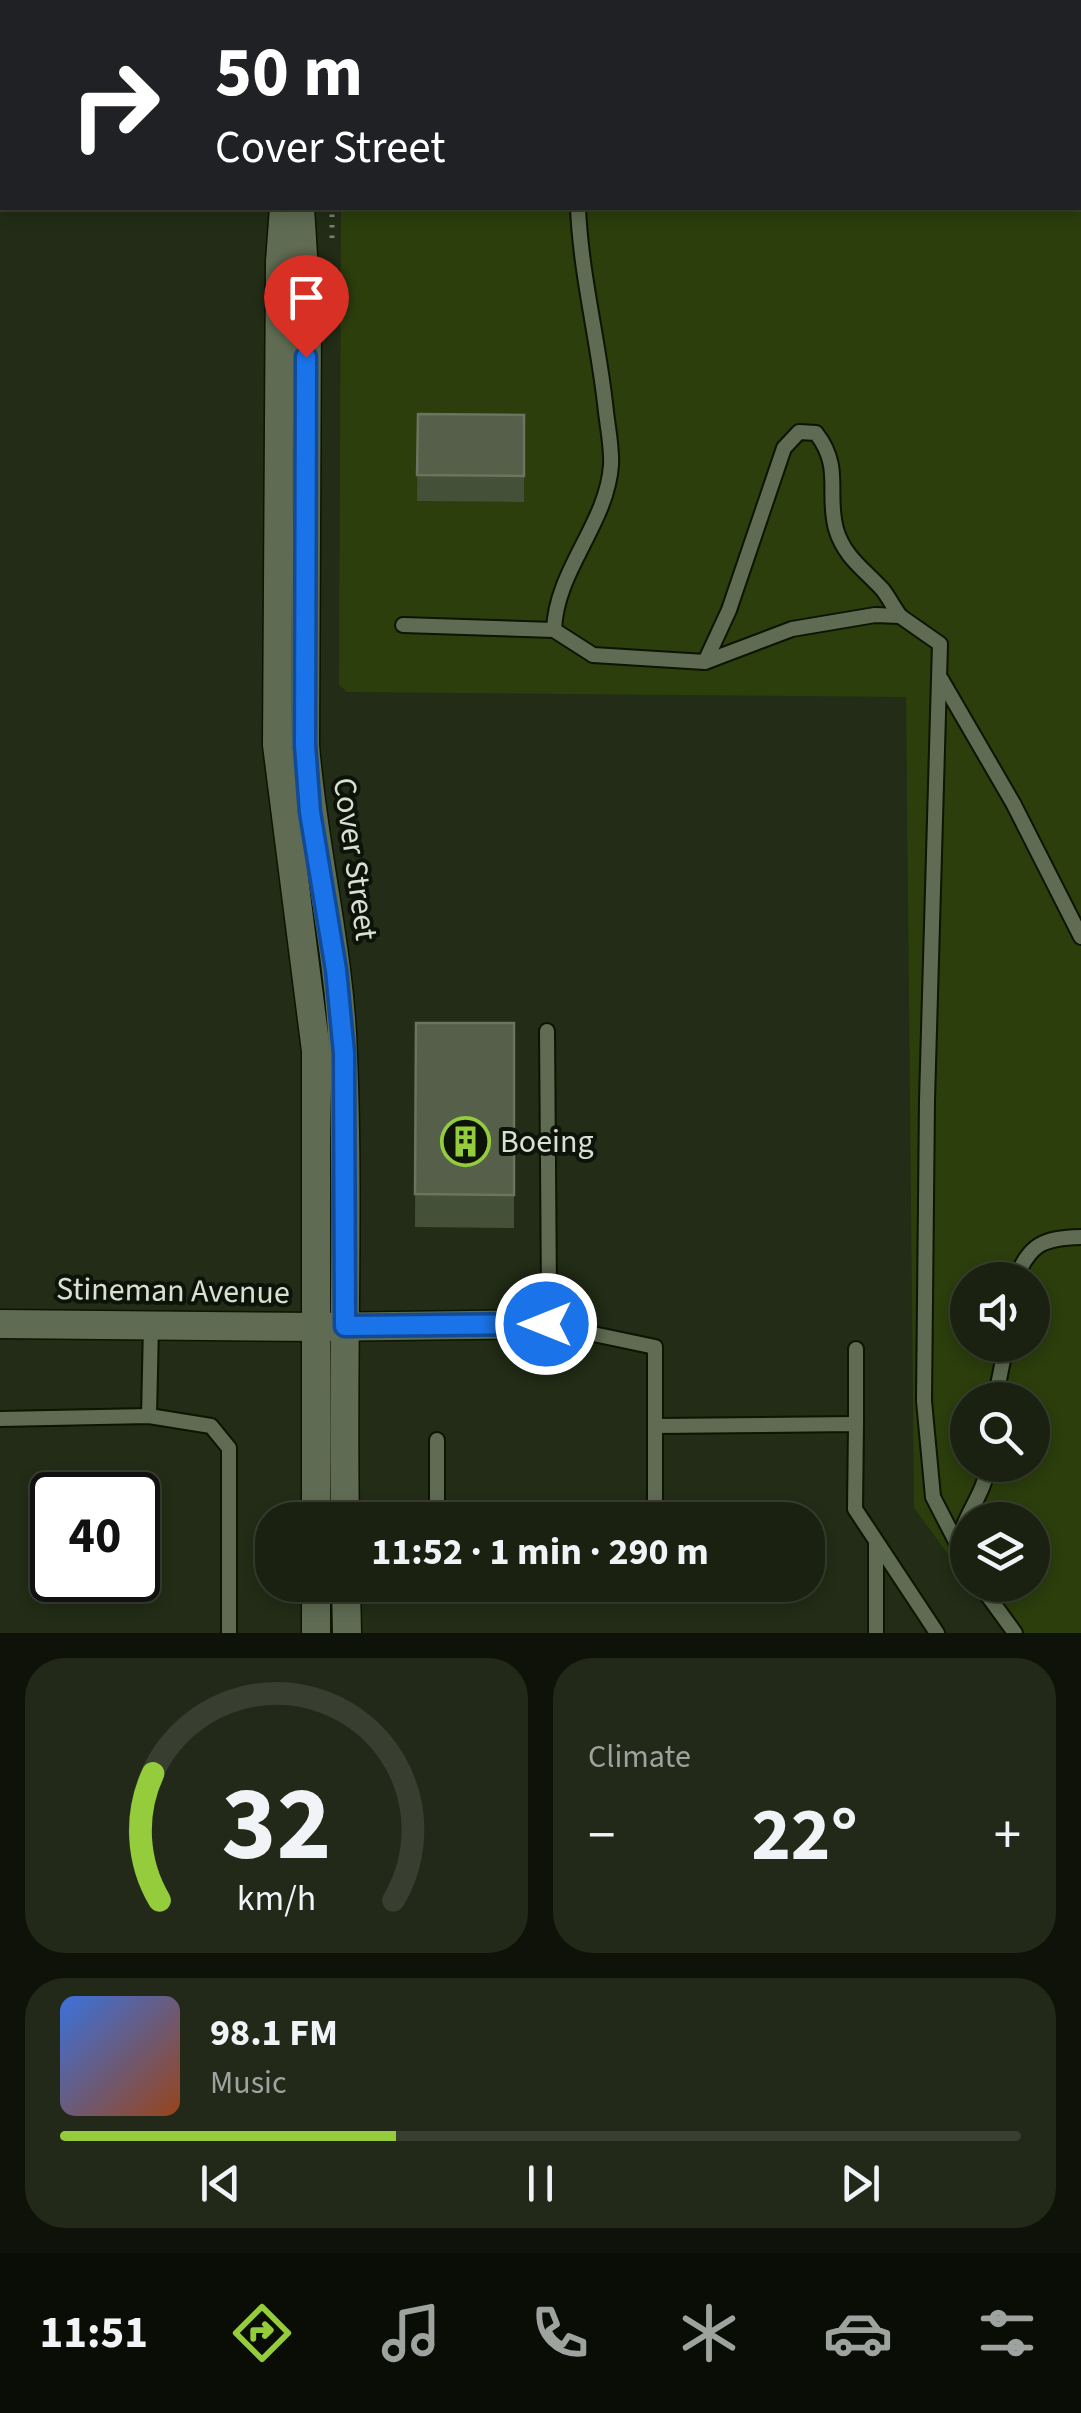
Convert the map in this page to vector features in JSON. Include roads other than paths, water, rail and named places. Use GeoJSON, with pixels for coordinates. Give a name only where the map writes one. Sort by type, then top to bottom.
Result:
{"type":"FeatureCollection","features":[{"type":"Feature","properties":{"kind":"street","name":"Cover Street"},"geometry":{"type":"LineString","coordinates":[[284,210],[277,745],[316,1050],[316,1502]]}},
{"type":"Feature","properties":{"kind":"street","name":"Cover Street"},"geometry":{"type":"LineString","coordinates":[[300,210],[307,318],[305,745],[310,812],[336,970],[344,1053],[345,1502]]}},
{"type":"Feature","properties":{"kind":"street","name":"Stineman Avenue"},"geometry":{"type":"LineString","coordinates":[[0,1324],[316,1327],[546,1324]]}},
{"type":"Feature","properties":{"kind":"street"},"geometry":{"type":"LineString","coordinates":[[316,1602],[316,1633]]}},
{"type":"Feature","properties":{"kind":"street"},"geometry":{"type":"LineString","coordinates":[[346,1602],[347,1633]]}},
{"type":"Feature","properties":{"kind":"lane"},"geometry":{"type":"LineString","coordinates":[[554,630],[555,605],[606,492],[611,464],[601,368],[582,266],[578,210]]}},
{"type":"Feature","properties":{"kind":"lane"},"geometry":{"type":"LineString","coordinates":[[705,662],[728,610],[784,448],[799,432],[816,433],[828,448],[833,466],[836,528],[851,560],[882,590],[900,616],[940,644],[927,1100],[924,1402],[933,1497],[950,1530]]}},
{"type":"Feature","properties":{"kind":"lane"},"geometry":{"type":"LineString","coordinates":[[404,625],[554,630],[593,655],[705,662],[792,630],[875,615],[900,616]]}},
{"type":"Feature","properties":{"kind":"lane"},"geometry":{"type":"LineString","coordinates":[[941,678],[1013,803],[1081,936]]}},
{"type":"Feature","properties":{"kind":"lane"},"geometry":{"type":"LineString","coordinates":[[436,1440],[436,1517],[655,1517],[655,1347],[546,1324],[550,1294],[547,1031]]}},
{"type":"Feature","properties":{"kind":"lane"},"geometry":{"type":"LineString","coordinates":[[1022,1262],[1026,1253],[1047,1240],[1081,1238]]}},
{"type":"Feature","properties":{"kind":"lane"},"geometry":{"type":"LineString","coordinates":[[149,1416],[151,1326]]}},
{"type":"Feature","properties":{"kind":"lane"},"geometry":{"type":"LineString","coordinates":[[856,1349],[855,1510],[937,1633]]}},
{"type":"Feature","properties":{"kind":"lane"},"geometry":{"type":"LineString","coordinates":[[0,1419],[149,1416],[211,1426],[229,1448],[229,1633]]}},
{"type":"Feature","properties":{"kind":"lane"},"geometry":{"type":"LineString","coordinates":[[655,1426],[856,1424]]}},
{"type":"Feature","properties":{"kind":"lane"},"geometry":{"type":"LineString","coordinates":[[876,1541],[876,1633]]}},
{"type":"Feature","properties":{"kind":"lane"},"geometry":{"type":"LineString","coordinates":[[992,1602],[1014,1632],[1031,1633]]}},
{"type":"Feature","properties":{"kind":"place","name":"Boeing"},"geometry":{"type":"Point","coordinates":[465,1142]}}]}
